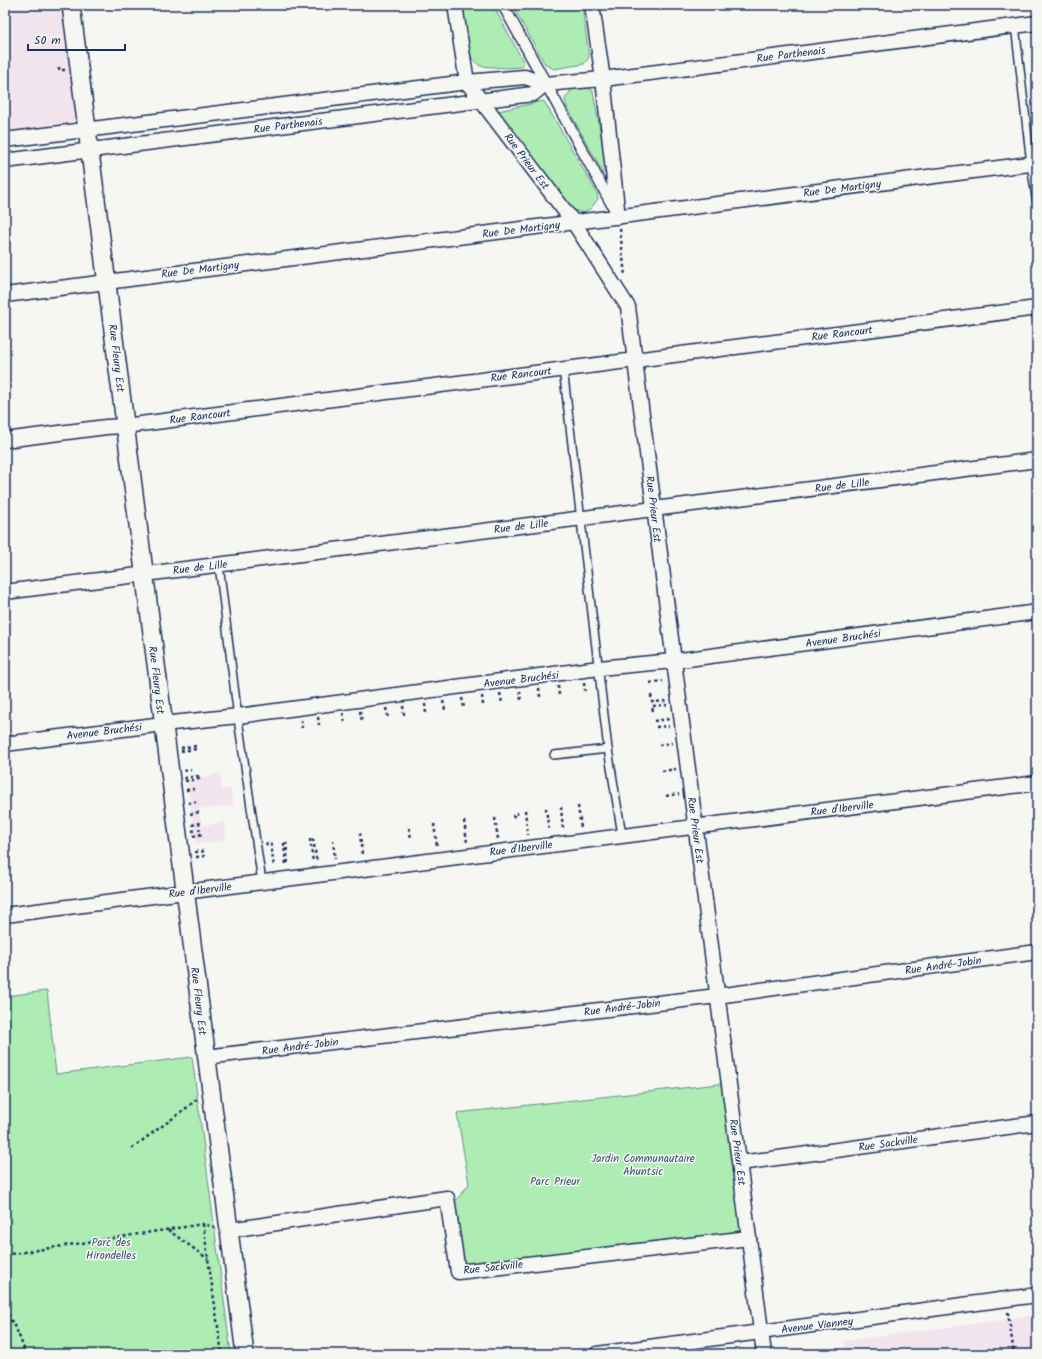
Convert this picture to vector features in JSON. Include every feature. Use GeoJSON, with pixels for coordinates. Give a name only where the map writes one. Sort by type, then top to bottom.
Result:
{"type":"FeatureCollection","features":[{"type":"Feature","properties":{"kind":"street","name":"Rue Fleury Est"},"geometry":{"type":"LineString","coordinates":[[71,5],[245,1354]]}},
{"type":"Feature","properties":{"kind":"street","name":"Rue Prieur Est"},"geometry":{"type":"LineString","coordinates":[[455,5],[467,82],[574,223],[628,306],[764,1354]]}},
{"type":"Feature","properties":{"kind":"street"},"geometry":{"type":"LineString","coordinates":[[503,5],[618,217]]}},
{"type":"Feature","properties":{"kind":"street"},"geometry":{"type":"LineString","coordinates":[[592,5],[603,78],[618,217]]}},
{"type":"Feature","properties":{"kind":"street","name":"Rue Parthenais"},"geometry":{"type":"LineString","coordinates":[[5,140],[467,82],[525,76],[545,84],[603,78],[1037,22]]}},
{"type":"Feature","properties":{"kind":"street","name":"Rue Parthenais"},"geometry":{"type":"LineString","coordinates":[[5,161],[533,94],[545,84]]}},
{"type":"Feature","properties":{"kind":"street"},"geometry":{"type":"LineString","coordinates":[[26,138],[28,158]]}},
{"type":"Feature","properties":{"kind":"street","name":"Rue De Martigny"},"geometry":{"type":"LineString","coordinates":[[5,295],[1034,163]]}},
{"type":"Feature","properties":{"kind":"street","name":"Rue Rancourt"},"geometry":{"type":"LineString","coordinates":[[5,440],[106,427],[125,426],[1037,308]]}},
{"type":"Feature","properties":{"kind":"street","name":"Rue de Lille"},"geometry":{"type":"LineString","coordinates":[[5,592],[1037,460]]}},
{"type":"Feature","properties":{"kind":"street","name":"Avenue Bruchési"},"geometry":{"type":"LineString","coordinates":[[5,744],[238,716],[599,668],[673,661],[1037,612]]}},
{"type":"Feature","properties":{"kind":"street","name":"Rue d'Iberville"},"geometry":{"type":"LineString","coordinates":[[5,914],[1037,783]]}},
{"type":"Feature","properties":{"kind":"street","name":"Rue André-Jobin"},"geometry":{"type":"LineString","coordinates":[[206,1057],[717,996],[1037,952]]}},
{"type":"Feature","properties":{"kind":"street","name":"Rue Sackville"},"geometry":{"type":"LineString","coordinates":[[740,1163],[1037,1123]]}},
{"type":"Feature","properties":{"kind":"street","name":"Rue Sackville"},"geometry":{"type":"LineString","coordinates":[[229,1230],[447,1198],[458,1272],[749,1238]]}},
{"type":"Feature","properties":{"kind":"street","name":"Avenue Vianney"},"geometry":{"type":"LineString","coordinates":[[597,1354],[1037,1295]]}},
{"type":"Feature","properties":{"kind":"lane"},"geometry":{"type":"LineString","coordinates":[[1015,25],[1034,163],[1037,204]]}},
{"type":"Feature","properties":{"kind":"lane"},"geometry":{"type":"LineString","coordinates":[[564,368],[608,749],[622,835]]}},
{"type":"Feature","properties":{"kind":"lane"},"geometry":{"type":"LineString","coordinates":[[219,565],[238,716],[262,882]]}},
{"type":"Feature","properties":{"kind":"lane"},"geometry":{"type":"LineString","coordinates":[[554,755],[608,749]]}},
{"type":"Feature","properties":{"kind":"path"},"geometry":{"type":"LineString","coordinates":[[59,67],[59,70],[68,69]]}},
{"type":"Feature","properties":{"kind":"path"},"geometry":{"type":"LineString","coordinates":[[618,217],[625,277]]}},
{"type":"Feature","properties":{"kind":"path"},"geometry":{"type":"LineString","coordinates":[[650,683],[664,681]]}},
{"type":"Feature","properties":{"kind":"path"},"geometry":{"type":"LineString","coordinates":[[584,683],[585,691]]}},
{"type":"Feature","properties":{"kind":"path"},"geometry":{"type":"LineString","coordinates":[[558,686],[559,695]]}},
{"type":"Feature","properties":{"kind":"path"},"geometry":{"type":"LineString","coordinates":[[538,688],[540,697]]}},
{"type":"Feature","properties":{"kind":"path"},"geometry":{"type":"LineString","coordinates":[[520,691],[521,700]]}},
{"type":"Feature","properties":{"kind":"path"},"geometry":{"type":"LineString","coordinates":[[500,693],[502,703]]}},
{"type":"Feature","properties":{"kind":"path"},"geometry":{"type":"LineString","coordinates":[[482,696],[483,705]]}},
{"type":"Feature","properties":{"kind":"path"},"geometry":{"type":"LineString","coordinates":[[651,696],[652,702],[666,701]]}},
{"type":"Feature","properties":{"kind":"path"},"geometry":{"type":"LineString","coordinates":[[462,698],[464,708]]}},
{"type":"Feature","properties":{"kind":"path"},"geometry":{"type":"LineString","coordinates":[[443,701],[445,710]]}},
{"type":"Feature","properties":{"kind":"path"},"geometry":{"type":"LineString","coordinates":[[425,703],[426,713]]}},
{"type":"Feature","properties":{"kind":"path"},"geometry":{"type":"LineString","coordinates":[[653,712],[652,706],[667,705]]}},
{"type":"Feature","properties":{"kind":"path"},"geometry":{"type":"LineString","coordinates":[[403,706],[404,715]]}},
{"type":"Feature","properties":{"kind":"path"},"geometry":{"type":"LineString","coordinates":[[386,708],[388,717]]}},
{"type":"Feature","properties":{"kind":"path"},"geometry":{"type":"LineString","coordinates":[[360,711],[362,721]]}},
{"type":"Feature","properties":{"kind":"path"},"geometry":{"type":"LineString","coordinates":[[343,713],[345,723]]}},
{"type":"Feature","properties":{"kind":"path"},"geometry":{"type":"LineString","coordinates":[[318,716],[319,725]]}},
{"type":"Feature","properties":{"kind":"path"},"geometry":{"type":"LineString","coordinates":[[300,719],[302,728]]}},
{"type":"Feature","properties":{"kind":"path"},"geometry":{"type":"LineString","coordinates":[[654,721],[669,719]]}},
{"type":"Feature","properties":{"kind":"path"},"geometry":{"type":"LineString","coordinates":[[656,727],[670,726]]}},
{"type":"Feature","properties":{"kind":"path"},"geometry":{"type":"LineString","coordinates":[[659,745],[672,743]]}},
{"type":"Feature","properties":{"kind":"path"},"geometry":{"type":"LineString","coordinates":[[179,750],[196,747]]}},
{"type":"Feature","properties":{"kind":"path"},"geometry":{"type":"LineString","coordinates":[[662,771],[676,769]]}},
{"type":"Feature","properties":{"kind":"path"},"geometry":{"type":"LineString","coordinates":[[182,771],[192,770]]}},
{"type":"Feature","properties":{"kind":"path"},"geometry":{"type":"LineString","coordinates":[[198,775],[184,780],[199,780]]}},
{"type":"Feature","properties":{"kind":"path"},"geometry":{"type":"LineString","coordinates":[[185,790],[194,789]]}},
{"type":"Feature","properties":{"kind":"path"},"geometry":{"type":"LineString","coordinates":[[666,796],[679,794]]}},
{"type":"Feature","properties":{"kind":"path"},"geometry":{"type":"LineString","coordinates":[[187,803],[196,802]]}},
{"type":"Feature","properties":{"kind":"path"},"geometry":{"type":"LineString","coordinates":[[578,806],[581,828]]}},
{"type":"Feature","properties":{"kind":"path"},"geometry":{"type":"LineString","coordinates":[[560,807],[563,830]]}},
{"type":"Feature","properties":{"kind":"path"},"geometry":{"type":"LineString","coordinates":[[546,808],[549,832]]}},
{"type":"Feature","properties":{"kind":"path"},"geometry":{"type":"LineString","coordinates":[[525,810],[528,835]]}},
{"type":"Feature","properties":{"kind":"path"},"geometry":{"type":"LineString","coordinates":[[189,814],[200,812]]}},
{"type":"Feature","properties":{"kind":"path"},"geometry":{"type":"LineString","coordinates":[[512,816],[518,816],[517,812]]}},
{"type":"Feature","properties":{"kind":"path"},"geometry":{"type":"LineString","coordinates":[[495,818],[498,839]]}},
{"type":"Feature","properties":{"kind":"path"},"geometry":{"type":"LineString","coordinates":[[464,821],[467,842]]}},
{"type":"Feature","properties":{"kind":"path"},"geometry":{"type":"LineString","coordinates":[[191,825],[201,823]]}},
{"type":"Feature","properties":{"kind":"path"},"geometry":{"type":"LineString","coordinates":[[434,824],[437,846]]}},
{"type":"Feature","properties":{"kind":"path"},"geometry":{"type":"LineString","coordinates":[[409,828],[410,838]]}},
{"type":"Feature","properties":{"kind":"path"},"geometry":{"type":"LineString","coordinates":[[192,831],[202,829]]}},
{"type":"Feature","properties":{"kind":"path"},"geometry":{"type":"LineString","coordinates":[[360,833],[362,855]]}},
{"type":"Feature","properties":{"kind":"path"},"geometry":{"type":"LineString","coordinates":[[192,836],[202,834]]}},
{"type":"Feature","properties":{"kind":"path"},"geometry":{"type":"LineString","coordinates":[[312,839],[315,862]]}},
{"type":"Feature","properties":{"kind":"path"},"geometry":{"type":"LineString","coordinates":[[332,840],[335,859]]}},
{"type":"Feature","properties":{"kind":"path"},"geometry":{"type":"LineString","coordinates":[[266,842],[267,845],[271,844],[274,867]]}},
{"type":"Feature","properties":{"kind":"path"},"geometry":{"type":"LineString","coordinates":[[285,843],[287,865]]}},
{"type":"Feature","properties":{"kind":"path"},"geometry":{"type":"LineString","coordinates":[[195,852],[205,851]]}},
{"type":"Feature","properties":{"kind":"path"},"geometry":{"type":"LineString","coordinates":[[196,858],[205,856]]}},
{"type":"Feature","properties":{"kind":"path"},"geometry":{"type":"LineString","coordinates":[[132,1148],[184,1110],[210,1087]]}},
{"type":"Feature","properties":{"kind":"path"},"geometry":{"type":"LineString","coordinates":[[203,1224],[222,1354]]}},
{"type":"Feature","properties":{"kind":"path"},"geometry":{"type":"LineString","coordinates":[[5,1255],[203,1224],[229,1230]]}},
{"type":"Feature","properties":{"kind":"path"},"geometry":{"type":"LineString","coordinates":[[168,1230],[208,1259]]}},
{"type":"Feature","properties":{"kind":"path"},"geometry":{"type":"LineString","coordinates":[[1006,1300],[1014,1354]]}},
{"type":"Feature","properties":{"kind":"path"},"geometry":{"type":"LineString","coordinates":[[5,1309],[18,1333],[26,1354]]}},
{"type":"Feature","properties":{"kind":"shaded area"},"geometry":{"type":"Polygon","coordinates":[[[5,5],[64,5],[81,125],[5,135],[5,5]]]}},
{"type":"Feature","properties":{"kind":"shaded area"},"geometry":{"type":"Polygon","coordinates":[[[220,774],[222,790],[231,789],[233,806],[199,810],[201,826],[225,822],[226,840],[196,844],[187,780],[220,774]]]}},
{"type":"Feature","properties":{"kind":"shaded area"},"geometry":{"type":"Polygon","coordinates":[[[1037,1315],[1037,1354],[846,1354],[844,1341],[1037,1315]]]}},
{"type":"Feature","properties":{"kind":"green space"},"geometry":{"type":"Polygon","coordinates":[[[463,5],[493,5],[524,63],[522,67],[506,68],[480,66],[473,60],[469,53],[463,5]]]}},
{"type":"Feature","properties":{"kind":"green space"},"geometry":{"type":"Polygon","coordinates":[[[512,5],[582,5],[589,57],[584,64],[554,69],[545,64],[512,5]]]}},
{"type":"Feature","properties":{"kind":"green space"},"geometry":{"type":"Polygon","coordinates":[[[584,86],[593,91],[607,169],[605,174],[567,107],[565,99],[572,89],[584,86]]]}},
{"type":"Feature","properties":{"kind":"green space"},"geometry":{"type":"Polygon","coordinates":[[[544,101],[597,193],[598,199],[591,208],[584,213],[566,206],[498,111],[544,101]]]}},
{"type":"Feature","properties":{"kind":"green space","name":"Parc des Hirondelles"},"geometry":{"type":"Polygon","coordinates":[[[47,991],[56,1074],[192,1057],[231,1354],[5,1354],[5,996],[47,991]]]}},
{"type":"Feature","properties":{"kind":"green space","name":"Parc Prieur"},"geometry":{"type":"Polygon","coordinates":[[[728,1083],[749,1238],[458,1272],[454,1203],[469,1184],[457,1113],[728,1083]]]}},
{"type":"Feature","properties":{"kind":"park label","name":"Jardin Communautaire Ahuntsic"},"geometry":{"type":"Point","coordinates":[643,1164]}}]}
